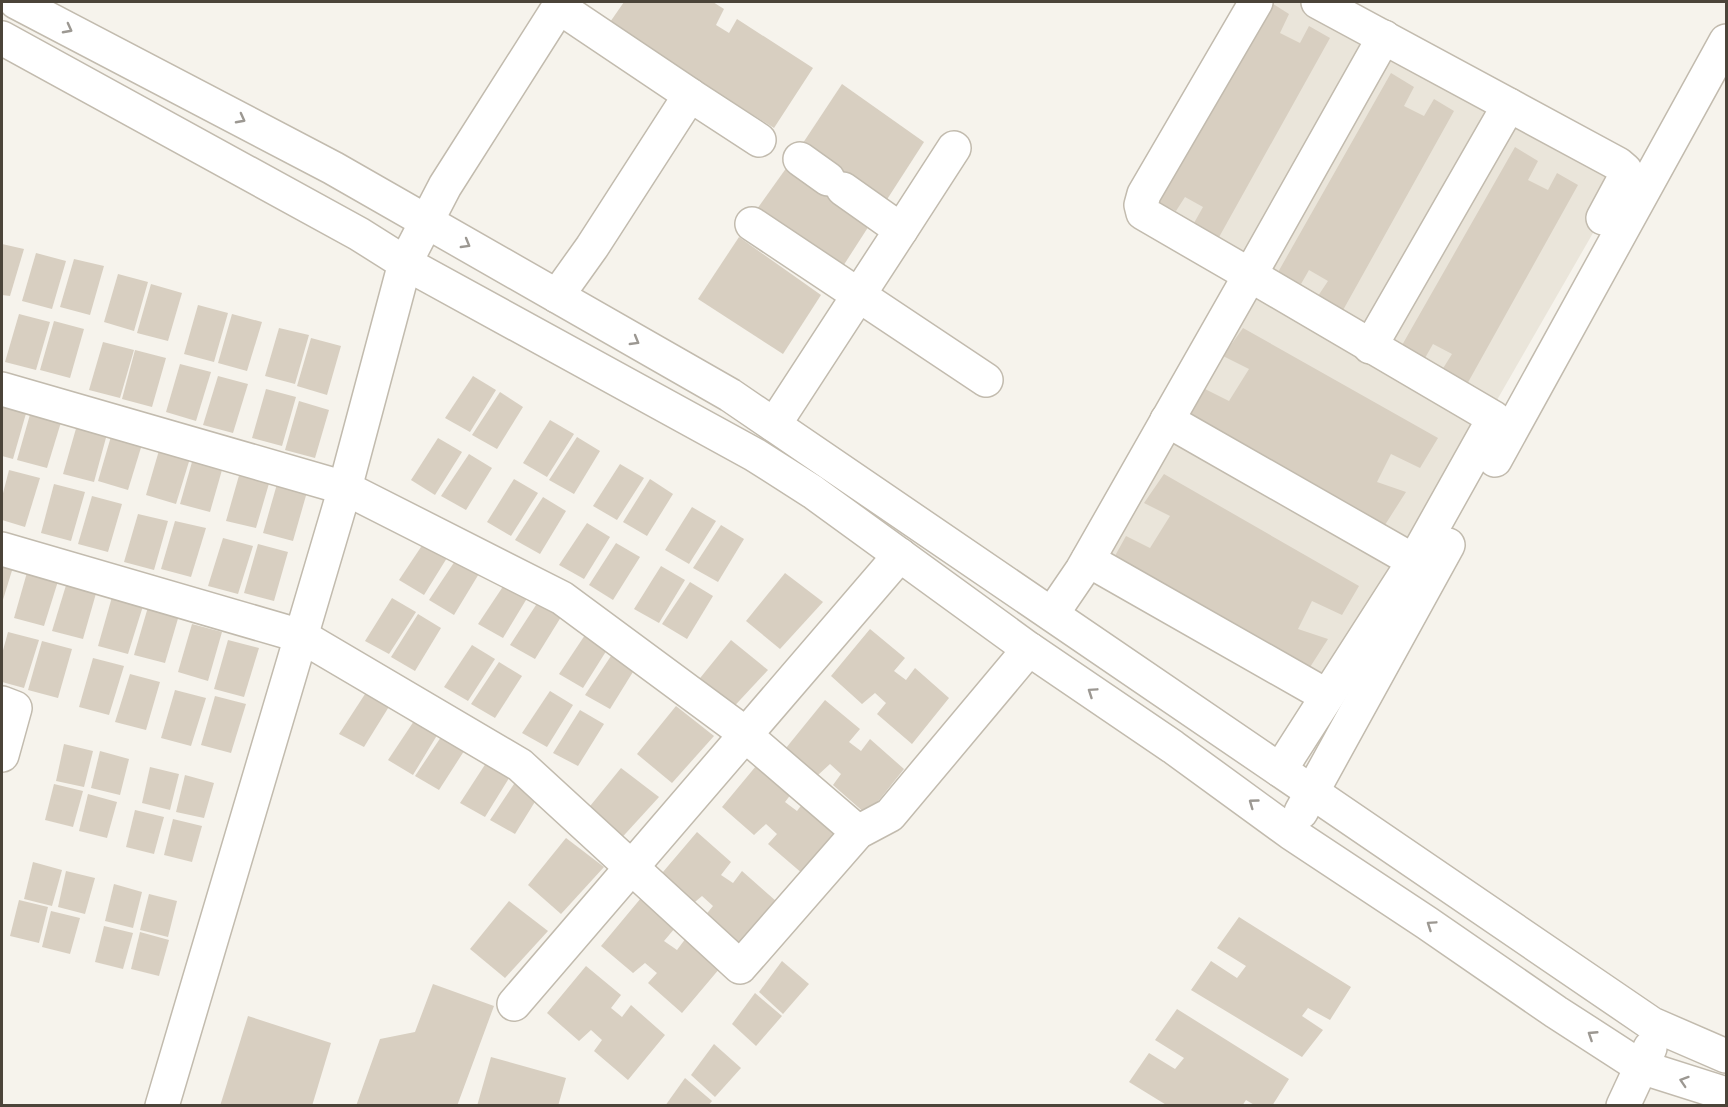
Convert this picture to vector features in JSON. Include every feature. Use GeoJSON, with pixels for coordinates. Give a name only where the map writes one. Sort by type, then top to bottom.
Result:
{"type":"FeatureCollection","features":[{"type":"Feature","properties":{"kind":"street"},"geometry":{"type":"LineString","coordinates":[[16,2],[333,168],[730,395],[1525,939],[1659,1028],[1726,1056]]}},
{"type":"Feature","properties":{"kind":"street"},"geometry":{"type":"LineString","coordinates":[[1256,2],[1144,194],[1141,205],[1143,213],[1494,418]]}},
{"type":"Feature","properties":{"kind":"street"},"geometry":{"type":"LineString","coordinates":[[1280,770],[1414,561],[1624,179],[1625,170],[1318,2]]}},
{"type":"Feature","properties":{"kind":"street"},"geometry":{"type":"LineString","coordinates":[[162,1106],[345,488],[405,263],[445,186],[560,4],[759,140]]}},
{"type":"Feature","properties":{"kind":"street"},"geometry":{"type":"LineString","coordinates":[[1053,614],[1088,560],[1384,37]]}},
{"type":"Feature","properties":{"kind":"street"},"geometry":{"type":"LineString","coordinates":[[2,38],[359,234],[405,263],[756,455],[813,492],[1029,649],[1173,747],[1291,833],[1641,1067],[1726,1094]]}},
{"type":"Feature","properties":{"kind":"street"},"geometry":{"type":"LineString","coordinates":[[1291,833],[1311,792],[1726,41]]}},
{"type":"Feature","properties":{"kind":"street"},"geometry":{"type":"LineString","coordinates":[[557,296],[592,248],[690,95]]}},
{"type":"Feature","properties":{"kind":"street"},"geometry":{"type":"LineString","coordinates":[[1370,347],[1509,105]]}},
{"type":"Feature","properties":{"kind":"street"},"geometry":{"type":"LineString","coordinates":[[774,425],[860,296],[954,148]]}},
{"type":"Feature","properties":{"kind":"street"},"geometry":{"type":"LineString","coordinates":[[800,159],[901,230]]}},
{"type":"Feature","properties":{"kind":"street"},"geometry":{"type":"LineString","coordinates":[[752,224],[986,380]]}},
{"type":"Feature","properties":{"kind":"street"},"geometry":{"type":"LineString","coordinates":[[2,389],[345,488],[562,598],[746,734],[858,832]]}},
{"type":"Feature","properties":{"kind":"street"},"geometry":{"type":"LineString","coordinates":[[1167,420],[1414,561]]}},
{"type":"Feature","properties":{"kind":"street"},"geometry":{"type":"LineString","coordinates":[[2,549],[301,636],[520,765],[740,967],[858,832],[890,815],[1029,649]]}},
{"type":"Feature","properties":{"kind":"street"},"geometry":{"type":"LineString","coordinates":[[514,1004],[900,555]]}},
{"type":"Feature","properties":{"kind":"street"},"geometry":{"type":"LineString","coordinates":[[1088,560],[1327,696]]}},
{"type":"Feature","properties":{"kind":"street"},"geometry":{"type":"LineString","coordinates":[[2,703],[15,708],[2,755]]}},
{"type":"Feature","properties":{"kind":"street"},"geometry":{"type":"LineString","coordinates":[[1623,1106],[1659,1028]]}},
{"type":"Feature","properties":{"kind":"shaded area"},"geometry":{"type":"Polygon","coordinates":[[[1266,2],[1316,2],[1624,179],[1327,696],[1088,560],[1250,275],[1141,205],[1266,2]]]}},
{"type":"Feature","properties":{"kind":"building"},"geometry":{"type":"Polygon","coordinates":[[[624,2],[713,2],[724,9],[716,25],[729,33],[737,19],[813,68],[774,128],[608,25],[624,2]]]}},
{"type":"Feature","properties":{"kind":"building"},"geometry":{"type":"Polygon","coordinates":[[[1270,2],[1289,14],[1280,33],[1300,43],[1309,26],[1330,38],[1218,239],[1194,223],[1203,207],[1185,197],[1176,211],[1153,200],[1270,2]]]}},
{"type":"Feature","properties":{"kind":"building"},"geometry":{"type":"Polygon","coordinates":[[[1391,73],[1414,87],[1404,106],[1424,116],[1434,99],[1454,111],[1342,312],[1318,296],[1328,281],[1309,270],[1301,284],[1277,274],[1391,73]]]}},
{"type":"Feature","properties":{"kind":"building"},"geometry":{"type":"Polygon","coordinates":[[[842,84],[924,142],[886,201],[801,146],[842,84]]]}},
{"type":"Feature","properties":{"kind":"building"},"geometry":{"type":"Polygon","coordinates":[[[1515,147],[1538,161],[1528,180],[1548,190],[1557,173],[1578,185],[1466,386],[1442,370],[1452,354],[1433,344],[1425,358],[1401,347],[1515,147]]]}},
{"type":"Feature","properties":{"kind":"building"},"geometry":{"type":"Polygon","coordinates":[[[792,160],[874,218],[838,274],[752,216],[792,160]]]}},
{"type":"Feature","properties":{"kind":"building"},"geometry":{"type":"Polygon","coordinates":[[[739,237],[821,295],[783,354],[698,299],[739,237]]]}},
{"type":"Feature","properties":{"kind":"building"},"geometry":{"type":"Polygon","coordinates":[[[2,244],[24,249],[10,296],[2,295],[2,244]]]}},
{"type":"Feature","properties":{"kind":"building"},"geometry":{"type":"Polygon","coordinates":[[[36,253],[66,261],[52,309],[22,301],[36,253]]]}},
{"type":"Feature","properties":{"kind":"building"},"geometry":{"type":"Polygon","coordinates":[[[74,259],[104,266],[90,315],[60,307],[74,259]]]}},
{"type":"Feature","properties":{"kind":"building"},"geometry":{"type":"Polygon","coordinates":[[[118,274],[148,282],[134,331],[104,322],[118,274]]]}},
{"type":"Feature","properties":{"kind":"building"},"geometry":{"type":"Polygon","coordinates":[[[151,284],[182,293],[168,341],[137,333],[151,284]]]}},
{"type":"Feature","properties":{"kind":"building"},"geometry":{"type":"Polygon","coordinates":[[[198,305],[228,313],[214,362],[184,354],[198,305]]]}},
{"type":"Feature","properties":{"kind":"building"},"geometry":{"type":"Polygon","coordinates":[[[19,314],[50,322],[36,370],[5,362],[19,314]]]}},
{"type":"Feature","properties":{"kind":"building"},"geometry":{"type":"Polygon","coordinates":[[[232,314],[262,322],[247,371],[218,363],[232,314]]]}},
{"type":"Feature","properties":{"kind":"building"},"geometry":{"type":"Polygon","coordinates":[[[54,321],[84,329],[70,378],[40,370],[54,321]]]}},
{"type":"Feature","properties":{"kind":"building"},"geometry":{"type":"Polygon","coordinates":[[[279,328],[309,335],[295,384],[265,376],[279,328]]]}},
{"type":"Feature","properties":{"kind":"building"},"geometry":{"type":"Polygon","coordinates":[[[1243,328],[1438,438],[1420,468],[1391,454],[1377,482],[1406,492],[1383,528],[1189,415],[1205,389],[1229,401],[1249,369],[1223,356],[1243,328]]]}},
{"type":"Feature","properties":{"kind":"building"},"geometry":{"type":"Polygon","coordinates":[[[311,338],[341,346],[327,395],[297,386],[311,338]]]}},
{"type":"Feature","properties":{"kind":"building"},"geometry":{"type":"Polygon","coordinates":[[[103,342],[134,350],[120,398],[89,390],[103,342]]]}},
{"type":"Feature","properties":{"kind":"building"},"geometry":{"type":"Polygon","coordinates":[[[135,350],[166,358],[152,407],[122,399],[135,350]]]}},
{"type":"Feature","properties":{"kind":"building"},"geometry":{"type":"Polygon","coordinates":[[[180,364],[211,372],[196,421],[166,412],[180,364]]]}},
{"type":"Feature","properties":{"kind":"building"},"geometry":{"type":"Polygon","coordinates":[[[218,376],[248,384],[233,433],[203,425],[218,376]]]}},
{"type":"Feature","properties":{"kind":"building"},"geometry":{"type":"Polygon","coordinates":[[[473,376],[496,390],[470,432],[445,418],[473,376]]]}},
{"type":"Feature","properties":{"kind":"building"},"geometry":{"type":"Polygon","coordinates":[[[266,389],[296,397],[282,446],[252,438],[266,389]]]}},
{"type":"Feature","properties":{"kind":"building"},"geometry":{"type":"Polygon","coordinates":[[[500,392],[523,407],[497,449],[472,435],[500,392]]]}},
{"type":"Feature","properties":{"kind":"building"},"geometry":{"type":"Polygon","coordinates":[[[299,401],[329,410],[315,458],[285,450],[299,401]]]}},
{"type":"Feature","properties":{"kind":"building"},"geometry":{"type":"Polygon","coordinates":[[[2,403],[27,410],[13,459],[2,456],[2,403]]]}},
{"type":"Feature","properties":{"kind":"building"},"geometry":{"type":"Polygon","coordinates":[[[31,411],[62,419],[47,468],[17,460],[31,411]]]}},
{"type":"Feature","properties":{"kind":"building"},"geometry":{"type":"Polygon","coordinates":[[[550,420],[574,434],[547,477],[523,463],[550,420]]]}},
{"type":"Feature","properties":{"kind":"building"},"geometry":{"type":"Polygon","coordinates":[[[77,425],[107,434],[94,482],[63,474],[77,425]]]}},
{"type":"Feature","properties":{"kind":"building"},"geometry":{"type":"Polygon","coordinates":[[[112,433],[143,441],[128,490],[98,481],[112,433]]]}},
{"type":"Feature","properties":{"kind":"building"},"geometry":{"type":"Polygon","coordinates":[[[577,437],[600,451],[574,494],[549,480],[577,437]]]}},
{"type":"Feature","properties":{"kind":"building"},"geometry":{"type":"Polygon","coordinates":[[[438,438],[462,452],[435,495],[411,480],[438,438]]]}},
{"type":"Feature","properties":{"kind":"building"},"geometry":{"type":"Polygon","coordinates":[[[160,447],[191,455],[176,504],[146,495],[160,447]]]}},
{"type":"Feature","properties":{"kind":"building"},"geometry":{"type":"Polygon","coordinates":[[[469,454],[492,468],[466,510],[441,496],[469,454]]]}},
{"type":"Feature","properties":{"kind":"building"},"geometry":{"type":"Polygon","coordinates":[[[194,455],[224,463],[210,512],[180,504],[194,455]]]}},
{"type":"Feature","properties":{"kind":"building"},"geometry":{"type":"Polygon","coordinates":[[[620,464],[644,478],[617,520],[593,506],[620,464]]]}},
{"type":"Feature","properties":{"kind":"building"},"geometry":{"type":"Polygon","coordinates":[[[9,470],[40,478],[25,527],[2,520],[2,497],[9,470]]]}},
{"type":"Feature","properties":{"kind":"building"},"geometry":{"type":"Polygon","coordinates":[[[240,472],[270,480],[256,528],[226,521],[240,472]]]}},
{"type":"Feature","properties":{"kind":"building"},"geometry":{"type":"Polygon","coordinates":[[[1164,474],[1359,586],[1342,615],[1312,601],[1298,629],[1328,639],[1305,675],[1111,563],[1126,536],[1150,548],[1170,516],[1144,503],[1164,474]]]}},
{"type":"Feature","properties":{"kind":"building"},"geometry":{"type":"Polygon","coordinates":[[[514,479],[538,493],[511,536],[487,522],[514,479]]]}},
{"type":"Feature","properties":{"kind":"building"},"geometry":{"type":"Polygon","coordinates":[[[650,479],[673,494],[647,536],[623,522],[650,479]]]}},
{"type":"Feature","properties":{"kind":"building"},"geometry":{"type":"Polygon","coordinates":[[[54,484],[85,492],[71,541],[41,533],[54,484]]]}},
{"type":"Feature","properties":{"kind":"building"},"geometry":{"type":"Polygon","coordinates":[[[277,484],[307,492],[293,541],[263,533],[277,484]]]}},
{"type":"Feature","properties":{"kind":"building"},"geometry":{"type":"Polygon","coordinates":[[[92,496],[122,504],[108,552],[78,544],[92,496]]]}},
{"type":"Feature","properties":{"kind":"building"},"geometry":{"type":"Polygon","coordinates":[[[543,497],[566,511],[540,554],[515,540],[543,497]]]}},
{"type":"Feature","properties":{"kind":"building"},"geometry":{"type":"Polygon","coordinates":[[[692,507],[716,521],[689,564],[665,550],[692,507]]]}},
{"type":"Feature","properties":{"kind":"building"},"geometry":{"type":"Polygon","coordinates":[[[138,514],[168,521],[154,570],[124,562],[138,514]]]}},
{"type":"Feature","properties":{"kind":"building"},"geometry":{"type":"Polygon","coordinates":[[[175,521],[206,528],[191,577],[161,569],[175,521]]]}},
{"type":"Feature","properties":{"kind":"building"},"geometry":{"type":"Polygon","coordinates":[[[587,523],[610,537],[584,579],[559,565],[587,523]]]}},
{"type":"Feature","properties":{"kind":"building"},"geometry":{"type":"Polygon","coordinates":[[[721,525],[744,539],[718,582],[693,568],[721,525]]]}},
{"type":"Feature","properties":{"kind":"building"},"geometry":{"type":"Polygon","coordinates":[[[223,538],[253,546],[238,594],[208,586],[223,538]]]}},
{"type":"Feature","properties":{"kind":"building"},"geometry":{"type":"Polygon","coordinates":[[[427,538],[450,553],[424,595],[399,580],[427,538]]]}},
{"type":"Feature","properties":{"kind":"building"},"geometry":{"type":"Polygon","coordinates":[[[616,543],[640,557],[613,600],[589,585],[616,543]]]}},
{"type":"Feature","properties":{"kind":"building"},"geometry":{"type":"Polygon","coordinates":[[[258,544],[288,552],[274,601],[244,593],[258,544]]]}},
{"type":"Feature","properties":{"kind":"building"},"geometry":{"type":"Polygon","coordinates":[[[457,558],[480,572],[454,615],[429,600],[457,558]]]}},
{"type":"Feature","properties":{"kind":"building"},"geometry":{"type":"Polygon","coordinates":[[[2,561],[14,564],[2,603],[2,561]]]}},
{"type":"Feature","properties":{"kind":"building"},"geometry":{"type":"Polygon","coordinates":[[[661,566],[685,580],[659,623],[634,609],[661,566]]]}},
{"type":"Feature","properties":{"kind":"building"},"geometry":{"type":"Polygon","coordinates":[[[28,569],[59,578],[44,626],[14,618],[28,569]]]}},
{"type":"Feature","properties":{"kind":"building"},"geometry":{"type":"Polygon","coordinates":[[[785,573],[823,602],[780,649],[746,621],[785,573]]]}},
{"type":"Feature","properties":{"kind":"building"},"geometry":{"type":"Polygon","coordinates":[[[67,582],[97,590],[83,639],[52,631],[67,582]]]}},
{"type":"Feature","properties":{"kind":"building"},"geometry":{"type":"Polygon","coordinates":[[[506,582],[529,595],[503,638],[478,624],[506,582]]]}},
{"type":"Feature","properties":{"kind":"building"},"geometry":{"type":"Polygon","coordinates":[[[690,582],[713,596],[687,639],[662,624],[690,582]]]}},
{"type":"Feature","properties":{"kind":"building"},"geometry":{"type":"Polygon","coordinates":[[[112,597],[143,606],[128,654],[98,646],[112,597]]]}},
{"type":"Feature","properties":{"kind":"building"},"geometry":{"type":"Polygon","coordinates":[[[392,598],[416,612],[389,654],[365,641],[392,598]]]}},
{"type":"Feature","properties":{"kind":"building"},"geometry":{"type":"Polygon","coordinates":[[[538,602],[561,617],[535,659],[510,645],[538,602]]]}},
{"type":"Feature","properties":{"kind":"building"},"geometry":{"type":"Polygon","coordinates":[[[148,607],[179,615],[165,663],[134,655],[148,607]]]}},
{"type":"Feature","properties":{"kind":"building"},"geometry":{"type":"Polygon","coordinates":[[[418,614],[441,628],[415,671],[391,657],[418,614]]]}},
{"type":"Feature","properties":{"kind":"building"},"geometry":{"type":"Polygon","coordinates":[[[192,624],[222,632],[208,681],[178,672],[192,624]]]}},
{"type":"Feature","properties":{"kind":"building"},"geometry":{"type":"Polygon","coordinates":[[[870,629],[905,658],[894,671],[906,680],[915,668],[949,698],[912,744],[877,714],[886,703],[875,693],[862,704],[831,676],[870,629]]]}},
{"type":"Feature","properties":{"kind":"building"},"geometry":{"type":"Polygon","coordinates":[[[8,632],[39,640],[24,688],[2,682],[2,654],[8,632]]]}},
{"type":"Feature","properties":{"kind":"building"},"geometry":{"type":"Polygon","coordinates":[[[587,632],[610,645],[583,688],[559,674],[587,632]]]}},
{"type":"Feature","properties":{"kind":"building"},"geometry":{"type":"Polygon","coordinates":[[[228,640],[259,648],[244,697],[214,689],[228,640]]]}},
{"type":"Feature","properties":{"kind":"building"},"geometry":{"type":"Polygon","coordinates":[[[731,640],[768,670],[727,714],[692,688],[731,640]]]}},
{"type":"Feature","properties":{"kind":"building"},"geometry":{"type":"Polygon","coordinates":[[[42,641],[72,649],[58,698],[28,690],[42,641]]]}},
{"type":"Feature","properties":{"kind":"building"},"geometry":{"type":"Polygon","coordinates":[[[472,645],[495,659],[468,701],[444,687],[472,645]]]}},
{"type":"Feature","properties":{"kind":"building"},"geometry":{"type":"Polygon","coordinates":[[[613,653],[636,667],[610,709],[585,695],[613,653]]]}},
{"type":"Feature","properties":{"kind":"building"},"geometry":{"type":"Polygon","coordinates":[[[93,658],[124,666],[109,715],[79,707],[93,658]]]}},
{"type":"Feature","properties":{"kind":"building"},"geometry":{"type":"Polygon","coordinates":[[[499,662],[522,676],[495,718],[471,704],[499,662]]]}},
{"type":"Feature","properties":{"kind":"building"},"geometry":{"type":"Polygon","coordinates":[[[130,674],[160,682],[146,730],[115,722],[130,674]]]}},
{"type":"Feature","properties":{"kind":"building"},"geometry":{"type":"Polygon","coordinates":[[[175,690],[206,698],[191,746],[161,738],[175,690]]]}},
{"type":"Feature","properties":{"kind":"building"},"geometry":{"type":"Polygon","coordinates":[[[367,691],[390,705],[364,747],[339,734],[367,691]]]}},
{"type":"Feature","properties":{"kind":"building"},"geometry":{"type":"Polygon","coordinates":[[[550,691],[573,705],[547,747],[522,733],[550,691]]]}},
{"type":"Feature","properties":{"kind":"building"},"geometry":{"type":"Polygon","coordinates":[[[215,696],[246,704],[231,753],[201,745],[215,696]]]}},
{"type":"Feature","properties":{"kind":"building"},"geometry":{"type":"Polygon","coordinates":[[[825,700],[860,729],[849,742],[861,751],[870,739],[904,769],[867,815],[833,785],[841,774],[830,764],[818,775],[786,748],[825,700]]]}},
{"type":"Feature","properties":{"kind":"building"},"geometry":{"type":"Polygon","coordinates":[[[676,706],[714,736],[672,783],[637,754],[676,706]]]}},
{"type":"Feature","properties":{"kind":"building"},"geometry":{"type":"Polygon","coordinates":[[[580,710],[604,724],[578,766],[553,753],[580,710]]]}},
{"type":"Feature","properties":{"kind":"building"},"geometry":{"type":"Polygon","coordinates":[[[416,718],[439,732],[413,775],[388,760],[416,718]]]}},
{"type":"Feature","properties":{"kind":"building"},"geometry":{"type":"Polygon","coordinates":[[[443,734],[466,748],[439,790],[415,776],[443,734]]]}},
{"type":"Feature","properties":{"kind":"building"},"geometry":{"type":"Polygon","coordinates":[[[64,744],[93,751],[84,787],[56,781],[64,744]]]}},
{"type":"Feature","properties":{"kind":"building"},"geometry":{"type":"Polygon","coordinates":[[[100,751],[129,759],[120,795],[91,788],[100,751]]]}},
{"type":"Feature","properties":{"kind":"building"},"geometry":{"type":"Polygon","coordinates":[[[488,760],[511,775],[485,817],[460,803],[488,760]]]}},
{"type":"Feature","properties":{"kind":"building"},"geometry":{"type":"Polygon","coordinates":[[[761,760],[795,789],[785,802],[797,811],[806,799],[840,829],[803,874],[768,844],[777,834],[766,824],[754,835],[722,807],[761,760]]]}},
{"type":"Feature","properties":{"kind":"building"},"geometry":{"type":"Polygon","coordinates":[[[150,767],[179,774],[170,810],[142,803],[150,767]]]}},
{"type":"Feature","properties":{"kind":"building"},"geometry":{"type":"Polygon","coordinates":[[[621,768],[659,797],[616,844],[582,816],[621,768]]]}},
{"type":"Feature","properties":{"kind":"building"},"geometry":{"type":"Polygon","coordinates":[[[185,775],[214,783],[204,818],[176,812],[185,775]]]}},
{"type":"Feature","properties":{"kind":"building"},"geometry":{"type":"Polygon","coordinates":[[[518,778],[541,792],[515,834],[490,820],[518,778]]]}},
{"type":"Feature","properties":{"kind":"building"},"geometry":{"type":"Polygon","coordinates":[[[54,784],[83,791],[73,827],[45,820],[54,784]]]}},
{"type":"Feature","properties":{"kind":"building"},"geometry":{"type":"Polygon","coordinates":[[[88,794],[117,802],[107,838],[79,831],[88,794]]]}},
{"type":"Feature","properties":{"kind":"building"},"geometry":{"type":"Polygon","coordinates":[[[135,810],[164,817],[154,854],[126,847],[135,810]]]}},
{"type":"Feature","properties":{"kind":"building"},"geometry":{"type":"Polygon","coordinates":[[[173,819],[202,826],[192,862],[164,855],[173,819]]]}},
{"type":"Feature","properties":{"kind":"building"},"geometry":{"type":"Polygon","coordinates":[[[697,832],[731,862],[721,875],[733,883],[742,871],[776,901],[738,947],[704,917],[713,906],[702,896],[689,907],[657,879],[697,832]]]}},
{"type":"Feature","properties":{"kind":"building"},"geometry":{"type":"Polygon","coordinates":[[[566,838],[604,867],[561,914],[528,885],[566,838]]]}},
{"type":"Feature","properties":{"kind":"building"},"geometry":{"type":"Polygon","coordinates":[[[33,862],[62,870],[52,906],[24,899],[33,862]]]}},
{"type":"Feature","properties":{"kind":"building"},"geometry":{"type":"Polygon","coordinates":[[[66,871],[95,878],[85,914],[58,907],[66,871]]]}},
{"type":"Feature","properties":{"kind":"building"},"geometry":{"type":"Polygon","coordinates":[[[114,884],[142,892],[133,928],[105,921],[114,884]]]}},
{"type":"Feature","properties":{"kind":"building"},"geometry":{"type":"Polygon","coordinates":[[[149,894],[177,901],[168,937],[140,930],[149,894]]]}},
{"type":"Feature","properties":{"kind":"building"},"geometry":{"type":"Polygon","coordinates":[[[641,898],[675,928],[664,941],[677,950],[686,938],[720,968],[682,1013],[648,983],[657,973],[645,963],[633,973],[601,946],[641,898]]]}},
{"type":"Feature","properties":{"kind":"building"},"geometry":{"type":"Polygon","coordinates":[[[19,900],[48,907],[39,943],[10,936],[19,900]]]}},
{"type":"Feature","properties":{"kind":"building"},"geometry":{"type":"Polygon","coordinates":[[[509,901],[548,931],[505,978],[470,949],[509,901]]]}},
{"type":"Feature","properties":{"kind":"building"},"geometry":{"type":"Polygon","coordinates":[[[51,911],[80,918],[70,954],[42,947],[51,911]]]}},
{"type":"Feature","properties":{"kind":"building"},"geometry":{"type":"Polygon","coordinates":[[[1239,917],[1351,987],[1330,1020],[1308,1008],[1302,1016],[1323,1030],[1302,1057],[1191,990],[1211,961],[1237,978],[1246,966],[1217,948],[1239,917]]]}},
{"type":"Feature","properties":{"kind":"building"},"geometry":{"type":"Polygon","coordinates":[[[104,926],[133,933],[123,969],[95,962],[104,926]]]}},
{"type":"Feature","properties":{"kind":"building"},"geometry":{"type":"Polygon","coordinates":[[[140,932],[169,940],[159,976],[131,969],[140,932]]]}},
{"type":"Feature","properties":{"kind":"building"},"geometry":{"type":"Polygon","coordinates":[[[782,961],[809,984],[783,1014],[759,992],[782,961]]]}},
{"type":"Feature","properties":{"kind":"building"},"geometry":{"type":"Polygon","coordinates":[[[586,966],[621,995],[611,1008],[622,1017],[631,1005],[665,1035],[628,1080],[594,1051],[602,1040],[591,1030],[579,1041],[547,1013],[586,966]]]}},
{"type":"Feature","properties":{"kind":"building"},"geometry":{"type":"Polygon","coordinates":[[[433,984],[494,1006],[457,1106],[356,1106],[380,1039],[415,1032],[433,984]]]}},
{"type":"Feature","properties":{"kind":"building"},"geometry":{"type":"Polygon","coordinates":[[[755,993],[782,1016],[756,1046],[732,1024],[755,993]]]}},
{"type":"Feature","properties":{"kind":"building"},"geometry":{"type":"Polygon","coordinates":[[[1177,1009],[1289,1079],[1272,1106],[1256,1106],[1246,1100],[1242,1106],[1168,1106],[1129,1082],[1149,1053],[1175,1069],[1184,1058],[1155,1040],[1177,1009]]]}},
{"type":"Feature","properties":{"kind":"building"},"geometry":{"type":"Polygon","coordinates":[[[248,1016],[331,1043],[312,1106],[220,1106],[248,1016]]]}},
{"type":"Feature","properties":{"kind":"building"},"geometry":{"type":"Polygon","coordinates":[[[714,1044],[741,1068],[715,1097],[691,1075],[714,1044]]]}},
{"type":"Feature","properties":{"kind":"building"},"geometry":{"type":"Polygon","coordinates":[[[491,1057],[566,1078],[558,1106],[477,1106],[491,1057]]]}},
{"type":"Feature","properties":{"kind":"building"},"geometry":{"type":"Polygon","coordinates":[[[685,1078],[712,1101],[708,1106],[665,1106],[685,1078]]]}}]}
